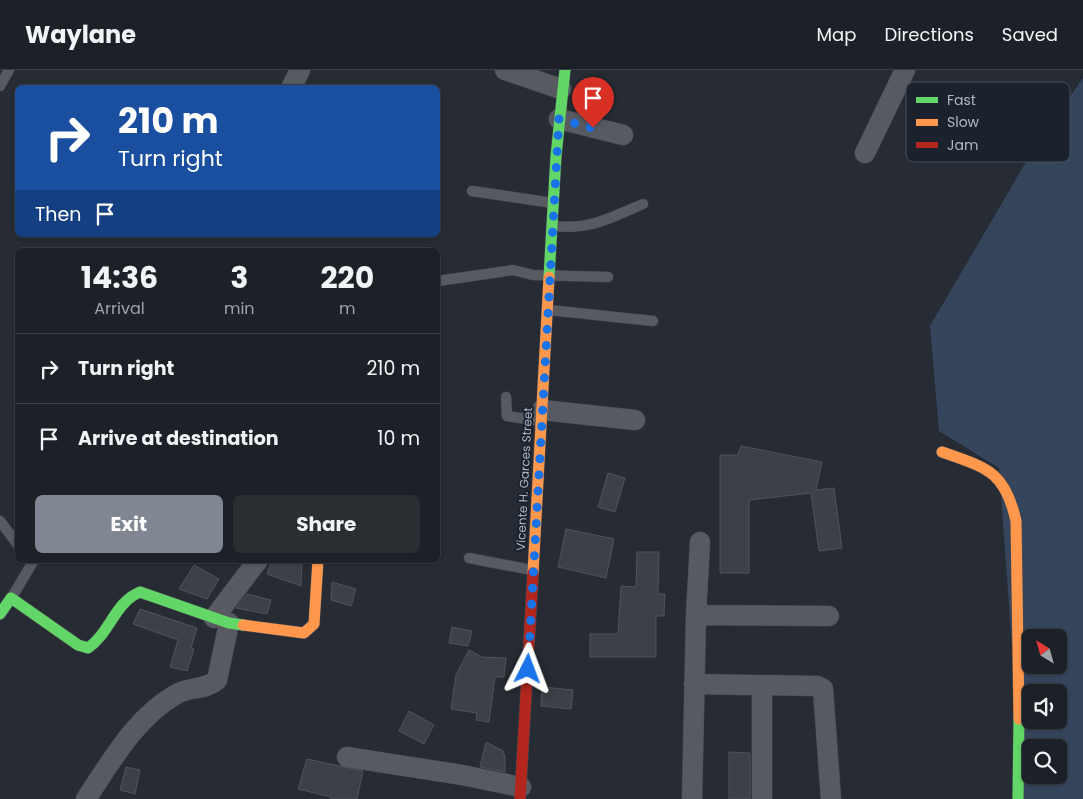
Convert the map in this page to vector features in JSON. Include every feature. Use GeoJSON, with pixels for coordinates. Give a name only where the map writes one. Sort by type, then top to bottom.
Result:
{"type":"FeatureCollection","features":[{"type":"Feature","properties":{"kind":"street"},"geometry":{"type":"LineString","coordinates":[[292,85],[300,70]]}},
{"type":"Feature","properties":{"kind":"street"},"geometry":{"type":"LineString","coordinates":[[505,70],[563,80]]}},
{"type":"Feature","properties":{"kind":"street"},"geometry":{"type":"LineString","coordinates":[[865,153],[905,70]]}},
{"type":"Feature","properties":{"kind":"street","name":"Vicente H. Garces Street"},"geometry":{"type":"LineString","coordinates":[[521,793],[552,226],[563,80]]}},
{"type":"Feature","properties":{"kind":"street"},"geometry":{"type":"LineString","coordinates":[[559,119],[623,135]]}},
{"type":"Feature","properties":{"kind":"street"},"geometry":{"type":"LineString","coordinates":[[542,416],[635,420]]}},
{"type":"Feature","properties":{"kind":"street"},"geometry":{"type":"LineString","coordinates":[[942,452],[990,470],[1002,481],[1013,501],[1016,521],[1020,758],[1018,799]]}},
{"type":"Feature","properties":{"kind":"street"},"geometry":{"type":"LineString","coordinates":[[692,799],[696,615],[700,542]]}},
{"type":"Feature","properties":{"kind":"street"},"geometry":{"type":"LineString","coordinates":[[86,799],[145,717],[177,693],[204,688],[217,680],[221,620],[256,563]]}},
{"type":"Feature","properties":{"kind":"street"},"geometry":{"type":"LineString","coordinates":[[0,614],[11,598],[78,645],[88,648],[98,640],[134,593],[140,592],[221,620],[300,634],[309,630],[314,624],[318,563]]}},
{"type":"Feature","properties":{"kind":"street"},"geometry":{"type":"LineString","coordinates":[[696,615],[829,616]]}},
{"type":"Feature","properties":{"kind":"street"},"geometry":{"type":"LineString","coordinates":[[694,684],[762,687],[817,686],[823,689],[831,799]]}},
{"type":"Feature","properties":{"kind":"street"},"geometry":{"type":"LineString","coordinates":[[762,687],[762,799]]}},
{"type":"Feature","properties":{"kind":"street"},"geometry":{"type":"LineString","coordinates":[[347,757],[462,775],[521,793]]}},
{"type":"Feature","properties":{"kind":"lane"},"geometry":{"type":"LineString","coordinates":[[0,86],[9,70]]}},
{"type":"Feature","properties":{"kind":"lane"},"geometry":{"type":"LineString","coordinates":[[472,191],[554,203]]}},
{"type":"Feature","properties":{"kind":"lane"},"geometry":{"type":"LineString","coordinates":[[552,226],[570,228],[593,225],[643,204]]}},
{"type":"Feature","properties":{"kind":"lane"},"geometry":{"type":"LineString","coordinates":[[440,281],[513,270],[532,275],[608,277]]}},
{"type":"Feature","properties":{"kind":"lane"},"geometry":{"type":"LineString","coordinates":[[548,310],[653,321]]}},
{"type":"Feature","properties":{"kind":"lane"},"geometry":{"type":"LineString","coordinates":[[506,396],[507,416],[542,416]]}},
{"type":"Feature","properties":{"kind":"lane"},"geometry":{"type":"LineString","coordinates":[[0,521],[15,541]]}},
{"type":"Feature","properties":{"kind":"lane"},"geometry":{"type":"LineString","coordinates":[[469,558],[533,570]]}},
{"type":"Feature","properties":{"kind":"lane"},"geometry":{"type":"LineString","coordinates":[[11,598],[29,563]]}},
{"type":"Feature","properties":{"kind":"water"},"geometry":{"type":"Polygon","coordinates":[[[1083,78],[1083,799],[1023,799],[999,468],[939,431],[930,326],[1026,162],[1070,162],[1070,97],[1083,78]]]}},
{"type":"Feature","properties":{"kind":"building"},"geometry":{"type":"Polygon","coordinates":[[[741,446],[822,462],[816,490],[834,488],[842,548],[819,551],[811,493],[749,500],[749,573],[720,573],[720,455],[738,455],[741,446]]]}},
{"type":"Feature","properties":{"kind":"building"},"geometry":{"type":"Polygon","coordinates":[[[608,473],[625,478],[615,512],[598,507],[608,473]]]}},
{"type":"Feature","properties":{"kind":"building"},"geometry":{"type":"Polygon","coordinates":[[[566,529],[614,539],[606,578],[558,567],[566,529]]]}},
{"type":"Feature","properties":{"kind":"building"},"geometry":{"type":"Polygon","coordinates":[[[637,552],[659,552],[658,594],[665,594],[664,616],[656,616],[656,657],[590,657],[590,634],[618,634],[621,586],[636,587],[637,552]]]}},
{"type":"Feature","properties":{"kind":"building"},"geometry":{"type":"Polygon","coordinates":[[[271,563],[302,563],[301,586],[267,574],[271,563]]]}},
{"type":"Feature","properties":{"kind":"building"},"geometry":{"type":"Polygon","coordinates":[[[194,565],[219,579],[207,599],[179,589],[194,565]]]}},
{"type":"Feature","properties":{"kind":"building"},"geometry":{"type":"Polygon","coordinates":[[[332,582],[356,589],[351,606],[331,600],[332,582]]]}},
{"type":"Feature","properties":{"kind":"building"},"geometry":{"type":"Polygon","coordinates":[[[247,594],[271,600],[267,614],[236,608],[247,594]]]}},
{"type":"Feature","properties":{"kind":"building"},"geometry":{"type":"Polygon","coordinates":[[[140,609],[197,628],[191,648],[194,649],[187,671],[170,667],[178,640],[133,624],[140,609]]]}},
{"type":"Feature","properties":{"kind":"building"},"geometry":{"type":"Polygon","coordinates":[[[452,627],[472,631],[468,646],[449,643],[452,627]]]}},
{"type":"Feature","properties":{"kind":"building"},"geometry":{"type":"Polygon","coordinates":[[[469,650],[482,657],[506,658],[504,677],[495,677],[489,722],[476,720],[477,713],[451,709],[456,675],[469,650]]]}},
{"type":"Feature","properties":{"kind":"building"},"geometry":{"type":"Polygon","coordinates":[[[542,687],[573,690],[571,709],[541,706],[542,687]]]}},
{"type":"Feature","properties":{"kind":"building"},"geometry":{"type":"Polygon","coordinates":[[[409,711],[434,725],[424,744],[399,731],[409,711]]]}},
{"type":"Feature","properties":{"kind":"building"},"geometry":{"type":"Polygon","coordinates":[[[486,742],[503,751],[505,772],[480,767],[486,742]]]}},
{"type":"Feature","properties":{"kind":"building"},"geometry":{"type":"Polygon","coordinates":[[[729,752],[750,753],[750,799],[729,799],[729,752]]]}},
{"type":"Feature","properties":{"kind":"building"},"geometry":{"type":"Polygon","coordinates":[[[307,759],[363,771],[357,799],[331,799],[331,797],[298,789],[307,759]]]}},
{"type":"Feature","properties":{"kind":"building"},"geometry":{"type":"Polygon","coordinates":[[[126,767],[140,770],[135,794],[120,790],[126,767]]]}},
{"type":"Feature","properties":{"kind":"traffic: fast"},"geometry":{"type":"LineString","coordinates":[[549,277],[556,156],[565,70]]}},
{"type":"Feature","properties":{"kind":"traffic: fast"},"geometry":{"type":"LineString","coordinates":[[0,614],[11,598],[78,645],[88,648],[96,642],[124,603],[140,592],[229,623],[243,625]]}},
{"type":"Feature","properties":{"kind":"traffic: fast"},"geometry":{"type":"LineString","coordinates":[[1018,799],[1019,719]]}},
{"type":"Feature","properties":{"kind":"traffic: slow"},"geometry":{"type":"LineString","coordinates":[[533,573],[549,277]]}},
{"type":"Feature","properties":{"kind":"traffic: slow"},"geometry":{"type":"LineString","coordinates":[[942,452],[971,462],[992,474],[1000,481],[1012,504],[1016,521],[1019,719]]}},
{"type":"Feature","properties":{"kind":"traffic: slow"},"geometry":{"type":"LineString","coordinates":[[243,625],[304,633],[314,624],[318,563]]}},
{"type":"Feature","properties":{"kind":"traffic: jam"},"geometry":{"type":"LineString","coordinates":[[520,799],[533,573]]}},
{"type":"Feature","properties":{"kind":"route"},"geometry":{"type":"LineString","coordinates":[[528,669],[559,119],[593,128]]}}]}
